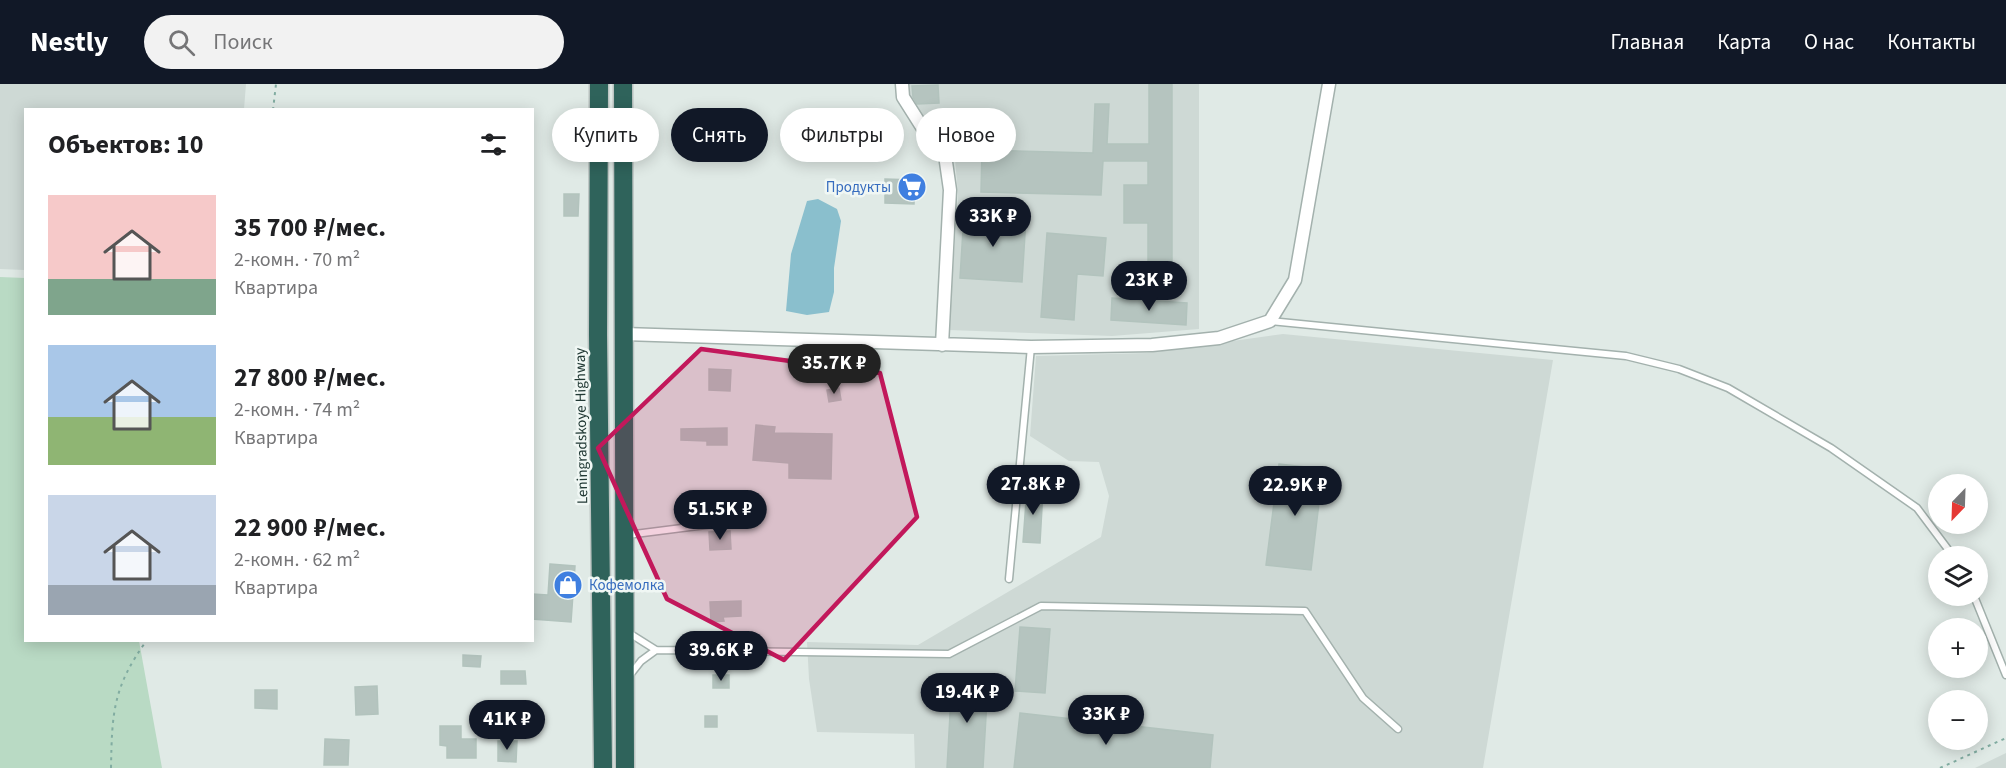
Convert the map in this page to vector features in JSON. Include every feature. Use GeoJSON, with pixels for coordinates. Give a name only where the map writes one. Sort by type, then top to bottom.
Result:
{"type":"FeatureCollection","features":[{"type":"Feature","properties":{"kind":"highway","name":"Leningradskoye Highway"},"geometry":{"type":"LineString","coordinates":[[599,84],[598,335],[603,768]]}},
{"type":"Feature","properties":{"kind":"highway"},"geometry":{"type":"LineString","coordinates":[[623,84],[624,768]]}},
{"type":"Feature","properties":{"kind":"street"},"geometry":{"type":"LineString","coordinates":[[902,84],[903,97],[945,155],[950,190],[942,345]]}},
{"type":"Feature","properties":{"kind":"street"},"geometry":{"type":"LineString","coordinates":[[624,334],[1030,348],[1152,345],[1219,338],[1270,321],[1295,280],[1329,84]]}},
{"type":"Feature","properties":{"kind":"lane"},"geometry":{"type":"LineString","coordinates":[[1270,321],[1626,356],[1679,369],[1728,388],[1831,448],[1917,508],[1946,546]]}},
{"type":"Feature","properties":{"kind":"lane"},"geometry":{"type":"LineString","coordinates":[[1010,579],[1030,348]]}},
{"type":"Feature","properties":{"kind":"lane"},"geometry":{"type":"LineString","coordinates":[[624,535],[745,520]]}},
{"type":"Feature","properties":{"kind":"lane"},"geometry":{"type":"LineString","coordinates":[[624,628],[632,637],[656,650],[949,654],[1041,606],[1305,611],[1363,698],[1398,729]]}},
{"type":"Feature","properties":{"kind":"lane"},"geometry":{"type":"LineString","coordinates":[[1978,606],[2006,675]]}},
{"type":"Feature","properties":{"kind":"lane"},"geometry":{"type":"LineString","coordinates":[[624,684],[642,661],[656,650]]}},
{"type":"Feature","properties":{"kind":"path"},"geometry":{"type":"LineString","coordinates":[[273,108],[276,84]]}},
{"type":"Feature","properties":{"kind":"path"},"geometry":{"type":"LineString","coordinates":[[111,768],[112,717],[119,686],[146,642]]}},
{"type":"Feature","properties":{"kind":"path"},"geometry":{"type":"LineString","coordinates":[[1940,768],[2006,738]]}},
{"type":"Feature","properties":{"kind":"highlighted area"},"geometry":{"type":"Polygon","coordinates":[[[701,349],[880,373],[917,517],[784,660],[667,599],[598,448],[701,349]]]}},
{"type":"Feature","properties":{"kind":"shaded area"},"geometry":{"type":"Polygon","coordinates":[[[0,84],[246,84],[244,108],[24,108],[24,270],[0,269],[0,84]]]}},
{"type":"Feature","properties":{"kind":"shaded area"},"geometry":{"type":"Polygon","coordinates":[[[908,84],[1199,84],[1199,329],[1112,336],[949,330],[958,195],[955,162],[1016,162],[1016,108],[916,108],[916,110],[913,107],[908,84]]]}},
{"type":"Feature","properties":{"kind":"shaded area"},"geometry":{"type":"Polygon","coordinates":[[[1283,334],[1553,360],[1483,768],[915,768],[914,734],[817,732],[809,679],[807,642],[918,645],[1101,537],[1109,496],[1099,462],[1069,461],[1030,436],[1036,356],[1147,353],[1283,334]]]}},
{"type":"Feature","properties":{"kind":"shaded area"},"geometry":{"type":"Polygon","coordinates":[[[2006,753],[2006,768],[1975,768],[2006,753]]]}},
{"type":"Feature","properties":{"kind":"green space"},"geometry":{"type":"Polygon","coordinates":[[[0,277],[24,278],[24,642],[139,642],[162,768],[0,768],[0,277]]]}},
{"type":"Feature","properties":{"kind":"water"},"geometry":{"type":"Polygon","coordinates":[[[818,199],[837,209],[841,221],[834,268],[834,292],[829,312],[807,315],[786,311],[791,254],[807,201],[818,199]]]}},
{"type":"Feature","properties":{"kind":"building"},"geometry":{"type":"Polygon","coordinates":[[[1149,84],[1172,84],[1172,277],[1148,277],[1148,223],[1124,223],[1124,185],[1148,185],[1148,161],[1103,161],[1101,195],[981,192],[982,162],[1016,162],[1016,151],[1093,153],[1095,104],[1109,104],[1107,144],[1149,144],[1149,84]]]}},
{"type":"Feature","properties":{"kind":"building"},"geometry":{"type":"Polygon","coordinates":[[[938,85],[939,103],[917,104],[913,97],[912,86],[938,85]]]}},
{"type":"Feature","properties":{"kind":"building"},"geometry":{"type":"Polygon","coordinates":[[[885,179],[915,180],[914,204],[885,203],[885,179]]]}},
{"type":"Feature","properties":{"kind":"building"},"geometry":{"type":"Polygon","coordinates":[[[564,194],[579,194],[578,216],[564,216],[564,194]]]}},
{"type":"Feature","properties":{"kind":"building"},"geometry":{"type":"Polygon","coordinates":[[[964,214],[1026,218],[1022,282],[960,278],[964,214]]]}},
{"type":"Feature","properties":{"kind":"building"},"geometry":{"type":"Polygon","coordinates":[[[1047,233],[1106,238],[1103,276],[1077,274],[1074,320],[1041,317],[1047,233]]]}},
{"type":"Feature","properties":{"kind":"building"},"geometry":{"type":"Polygon","coordinates":[[[1112,298],[1187,303],[1186,325],[1111,320],[1112,298]]]}},
{"type":"Feature","properties":{"kind":"building"},"geometry":{"type":"Polygon","coordinates":[[[709,369],[731,370],[730,391],[709,390],[709,369]]]}},
{"type":"Feature","properties":{"kind":"building"},"geometry":{"type":"Polygon","coordinates":[[[839,388],[841,400],[829,402],[827,390],[839,388]]]}},
{"type":"Feature","properties":{"kind":"building"},"geometry":{"type":"Polygon","coordinates":[[[756,425],[775,427],[774,433],[832,434],[831,479],[789,478],[789,463],[753,460],[756,425]]]}},
{"type":"Feature","properties":{"kind":"building"},"geometry":{"type":"Polygon","coordinates":[[[727,428],[727,445],[707,445],[707,441],[681,440],[681,429],[727,428]]]}},
{"type":"Feature","properties":{"kind":"building"},"geometry":{"type":"Polygon","coordinates":[[[1279,464],[1323,469],[1311,570],[1266,565],[1279,464]]]}},
{"type":"Feature","properties":{"kind":"building"},"geometry":{"type":"Polygon","coordinates":[[[1027,488],[1043,490],[1040,543],[1023,542],[1027,488]]]}},
{"type":"Feature","properties":{"kind":"building"},"geometry":{"type":"Polygon","coordinates":[[[730,531],[731,549],[710,550],[709,532],[730,531]]]}},
{"type":"Feature","properties":{"kind":"building"},"geometry":{"type":"Polygon","coordinates":[[[550,564],[575,566],[571,622],[534,619],[534,594],[548,595],[550,564]]]}},
{"type":"Feature","properties":{"kind":"building"},"geometry":{"type":"Polygon","coordinates":[[[741,601],[741,616],[723,617],[724,621],[711,622],[710,602],[741,601]]]}},
{"type":"Feature","properties":{"kind":"building"},"geometry":{"type":"Polygon","coordinates":[[[1020,627],[1050,629],[1045,693],[1015,691],[1020,627]]]}},
{"type":"Feature","properties":{"kind":"building"},"geometry":{"type":"Polygon","coordinates":[[[463,655],[481,656],[480,667],[463,666],[463,655]]]}},
{"type":"Feature","properties":{"kind":"building"},"geometry":{"type":"Polygon","coordinates":[[[501,671],[525,671],[526,684],[501,684],[501,671]]]}},
{"type":"Feature","properties":{"kind":"building"},"geometry":{"type":"Polygon","coordinates":[[[713,675],[729,675],[729,688],[713,688],[713,675]]]}},
{"type":"Feature","properties":{"kind":"building"},"geometry":{"type":"Polygon","coordinates":[[[952,679],[988,682],[983,768],[947,768],[952,679]]]}},
{"type":"Feature","properties":{"kind":"building"},"geometry":{"type":"Polygon","coordinates":[[[377,686],[378,714],[356,715],[355,687],[377,686]]]}},
{"type":"Feature","properties":{"kind":"building"},"geometry":{"type":"Polygon","coordinates":[[[255,690],[277,690],[277,709],[255,708],[255,690]]]}},
{"type":"Feature","properties":{"kind":"building"},"geometry":{"type":"Polygon","coordinates":[[[1020,713],[1213,735],[1210,768],[1014,768],[1020,713]]]}},
{"type":"Feature","properties":{"kind":"building"},"geometry":{"type":"Polygon","coordinates":[[[705,716],[717,716],[717,727],[705,727],[705,716]]]}},
{"type":"Feature","properties":{"kind":"building"},"geometry":{"type":"Polygon","coordinates":[[[440,726],[461,726],[461,739],[476,739],[476,758],[447,758],[447,746],[440,745],[440,726]]]}},
{"type":"Feature","properties":{"kind":"building"},"geometry":{"type":"Polygon","coordinates":[[[325,739],[349,740],[348,765],[324,765],[325,739]]]}},
{"type":"Feature","properties":{"kind":"building"},"geometry":{"type":"Polygon","coordinates":[[[498,741],[517,741],[516,762],[498,761],[498,741]]]}},
{"type":"Feature","properties":{"kind":"place","name":"Продукты"},"geometry":{"type":"Point","coordinates":[912,187]}},
{"type":"Feature","properties":{"kind":"place","name":"Кофемолка"},"geometry":{"type":"Point","coordinates":[568,585]}}]}
